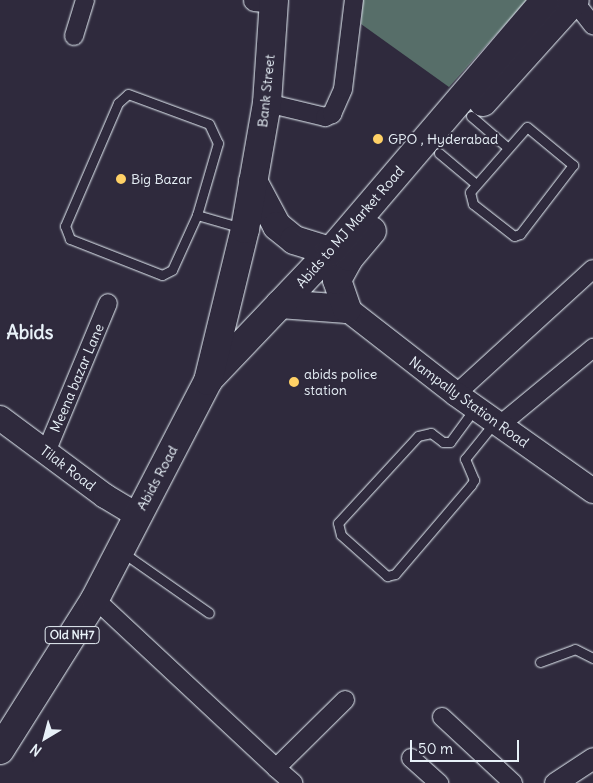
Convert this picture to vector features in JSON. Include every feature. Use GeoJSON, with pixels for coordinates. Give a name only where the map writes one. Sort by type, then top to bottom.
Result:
{"type":"FeatureCollection","features":[{"type":"Feature","properties":{"kind":"main road","name":"Abids to MJ Market Road"},"geometry":{"type":"LineString","coordinates":[[347,309],[337,280],[340,254],[545,0]]}},
{"type":"Feature","properties":{"kind":"main road","name":"Abids to MJ Market Road"},"geometry":{"type":"LineString","coordinates":[[208,380],[280,304],[340,254],[439,153],[574,0]]}},
{"type":"Feature","properties":{"kind":"main road","name":"Bank Street"},"geometry":{"type":"LineString","coordinates":[[253,181],[267,103],[267,1]]}},
{"type":"Feature","properties":{"kind":"main road"},"geometry":{"type":"LineString","coordinates":[[253,181],[277,226],[294,240],[340,254]]}},
{"type":"Feature","properties":{"kind":"main road","name":"Abids Road"},"geometry":{"type":"LineString","coordinates":[[0,750],[95,599],[208,380],[245,228],[253,181]]}},
{"type":"Feature","properties":{"kind":"main road"},"geometry":{"type":"LineString","coordinates":[[280,304],[347,309]]}},
{"type":"Feature","properties":{"kind":"main road","name":"Nampally Station Road"},"geometry":{"type":"LineString","coordinates":[[347,309],[456,394],[593,491]]}},
{"type":"Feature","properties":{"kind":"main road","name":"Tilak Road"},"geometry":{"type":"LineString","coordinates":[[0,418],[105,496],[137,516]]}},
{"type":"Feature","properties":{"kind":"street"},"geometry":{"type":"LineString","coordinates":[[74,36],[85,0]]}},
{"type":"Feature","properties":{"kind":"street"},"geometry":{"type":"LineString","coordinates":[[267,103],[324,117],[332,114],[343,89],[354,0]]}},
{"type":"Feature","properties":{"kind":"street"},"geometry":{"type":"LineString","coordinates":[[574,0],[593,26]]}},
{"type":"Feature","properties":{"kind":"street"},"geometry":{"type":"LineString","coordinates":[[456,394],[593,269]]}},
{"type":"Feature","properties":{"kind":"street","name":"Meena bazar Lane"},"geometry":{"type":"LineString","coordinates":[[46,452],[108,303]]}},
{"type":"Feature","properties":{"kind":"street"},"geometry":{"type":"LineString","coordinates":[[498,424],[593,348]]}},
{"type":"Feature","properties":{"kind":"street"},"geometry":{"type":"LineString","coordinates":[[95,599],[293,783]]}},
{"type":"Feature","properties":{"kind":"street"},"geometry":{"type":"LineString","coordinates":[[276,768],[345,700]]}},
{"type":"Feature","properties":{"kind":"street"},"geometry":{"type":"LineString","coordinates":[[442,717],[513,783]]}},
{"type":"Feature","properties":{"kind":"street"},"geometry":{"type":"LineString","coordinates":[[411,758],[439,783]]}},
{"type":"Feature","properties":{"kind":"street"},"geometry":{"type":"LineString","coordinates":[[555,783],[593,758]]}},
{"type":"Feature","properties":{"kind":"lane"},"geometry":{"type":"LineString","coordinates":[[128,94],[209,124],[218,143],[197,215],[172,270],[162,275],[70,240],[65,226],[118,103],[128,94]]}},
{"type":"Feature","properties":{"kind":"lane"},"geometry":{"type":"LineString","coordinates":[[471,116],[507,147]]}},
{"type":"Feature","properties":{"kind":"lane"},"geometry":{"type":"LineString","coordinates":[[527,127],[573,165],[572,170],[520,234],[514,236],[507,233],[473,204],[470,192],[476,184],[507,147],[527,127]]}},
{"type":"Feature","properties":{"kind":"lane"},"geometry":{"type":"LineString","coordinates":[[439,153],[476,184]]}},
{"type":"Feature","properties":{"kind":"lane"},"geometry":{"type":"LineString","coordinates":[[197,215],[245,228]]}},
{"type":"Feature","properties":{"kind":"lane"},"geometry":{"type":"LineString","coordinates":[[476,408],[450,442],[443,442],[431,433],[418,436],[338,523],[341,535],[387,576],[395,574],[471,485],[474,480],[465,459],[498,424]]}},
{"type":"Feature","properties":{"kind":"lane"},"geometry":{"type":"LineString","coordinates":[[120,550],[209,613]]}},
{"type":"Feature","properties":{"kind":"lane"},"geometry":{"type":"LineString","coordinates":[[540,662],[575,649],[593,658]]}},
{"type":"Feature","properties":{"kind":"green space"},"geometry":{"type":"Polygon","coordinates":[[[363,0],[527,0],[449,87],[361,24],[363,0]]]}},
{"type":"Feature","properties":{"kind":"place","name":"GPO , Hyderabad"},"geometry":{"type":"Point","coordinates":[378,139]}},
{"type":"Feature","properties":{"kind":"place","name":"Big Bazar"},"geometry":{"type":"Point","coordinates":[121,179]}},
{"type":"Feature","properties":{"kind":"place","name":"abids police station"},"geometry":{"type":"Point","coordinates":[294,382]}},
{"type":"Feature","properties":{"kind":"district","name":"Abids"},"geometry":{"type":"Point","coordinates":[30,333]}}]}
